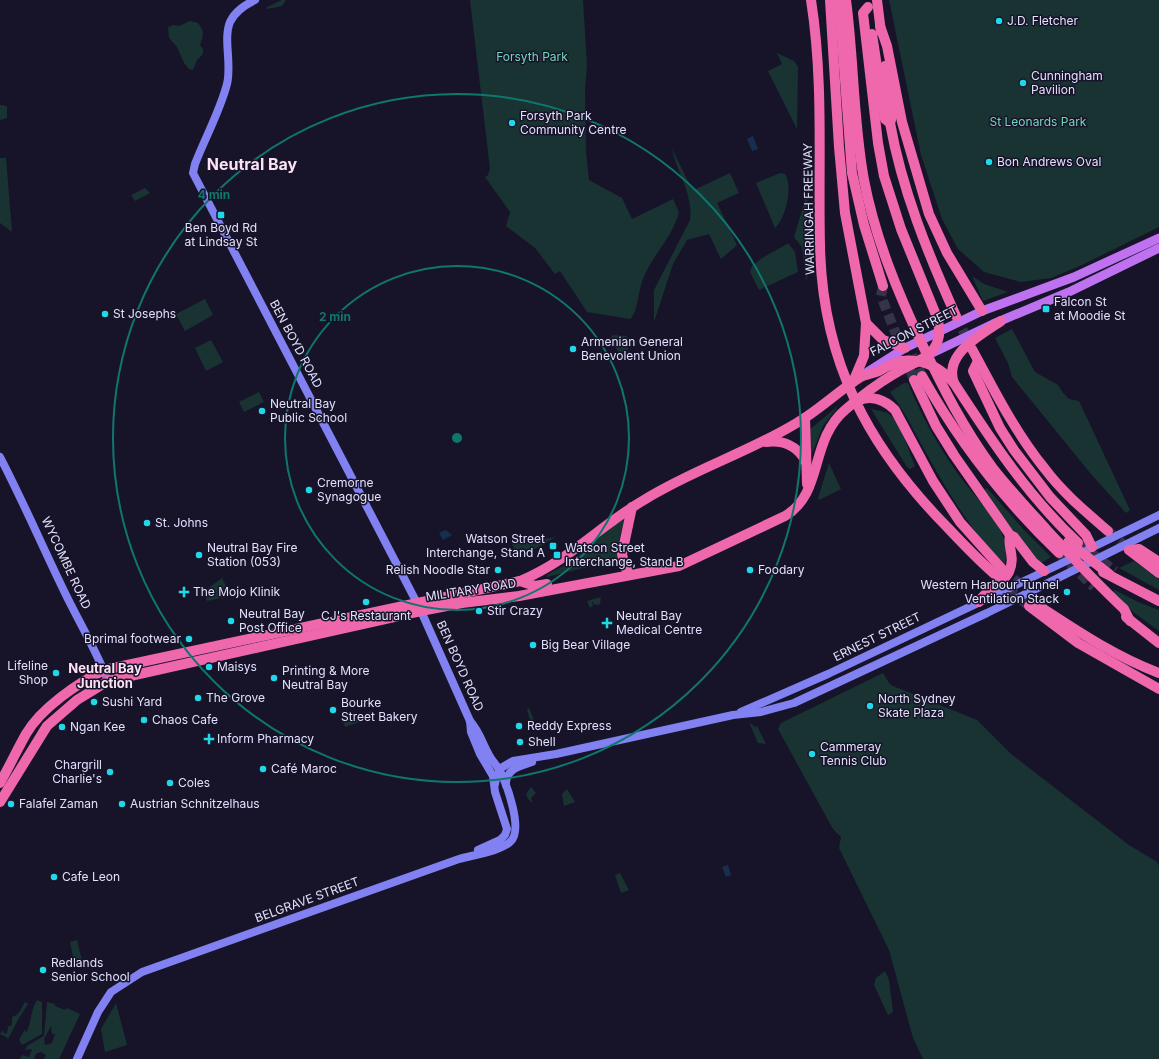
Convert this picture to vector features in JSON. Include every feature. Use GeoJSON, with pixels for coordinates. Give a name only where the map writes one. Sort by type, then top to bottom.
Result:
{"type":"FeatureCollection","features":[{"type":"Feature","properties":{"kind":"highway","name":"WARRINGAH FREEWAY"},"geometry":{"type":"LineString","coordinates":[[811,0],[820,100],[821,266],[828,316],[838,359],[867,425],[896,470],[927,507],[988,568],[999,575],[933,481],[892,407],[882,401],[867,398],[852,404]]}},
{"type":"Feature","properties":{"kind":"highway"},"geometry":{"type":"LineString","coordinates":[[826,0],[827,16],[830,19]]}},
{"type":"Feature","properties":{"kind":"highway"},"geometry":{"type":"LineString","coordinates":[[830,0],[830,19],[845,213],[866,323],[871,334],[887,342],[905,348]]}},
{"type":"Feature","properties":{"kind":"highway"},"geometry":{"type":"LineString","coordinates":[[839,0],[852,173],[864,225],[883,286]]}},
{"type":"Feature","properties":{"kind":"highway"},"geometry":{"type":"LineString","coordinates":[[846,0],[852,53],[858,142],[872,212],[890,271],[940,383],[965,428],[992,467],[1041,524],[1124,610],[1130,621]]}},
{"type":"Feature","properties":{"kind":"highway"},"geometry":{"type":"LineString","coordinates":[[853,0],[864,147],[875,203],[895,269],[921,330]]}},
{"type":"Feature","properties":{"kind":"highway"},"geometry":{"type":"LineString","coordinates":[[876,0],[892,117],[890,123],[899,162],[918,224],[956,316]]}},
{"type":"Feature","properties":{"kind":"highway"},"geometry":{"type":"LineString","coordinates":[[867,4],[885,119],[890,123]]}},
{"type":"Feature","properties":{"kind":"highway"},"geometry":{"type":"LineString","coordinates":[[867,4],[862,13],[878,143],[884,176],[910,249],[936,315],[940,331],[936,346]]}},
{"type":"Feature","properties":{"kind":"highway"},"geometry":{"type":"LineString","coordinates":[[880,26],[887,46],[902,122],[929,214],[947,252],[982,311]]}},
{"type":"Feature","properties":{"kind":"highway"},"geometry":{"type":"LineString","coordinates":[[856,31],[859,39],[868,112],[875,152],[880,172],[884,176]]}},
{"type":"Feature","properties":{"kind":"highway"},"geometry":{"type":"LineString","coordinates":[[1001,321],[981,331],[968,344],[957,358],[952,371],[950,384],[984,447],[1013,486],[1059,534],[1112,572],[1121,581],[1159,601]]}},
{"type":"Feature","properties":{"kind":"highway"},"geometry":{"type":"LineString","coordinates":[[852,383],[863,361],[871,334]]}},
{"type":"Feature","properties":{"kind":"highway","name":"MILITARY ROAD"},"geometry":{"type":"LineString","coordinates":[[0,783],[26,734],[39,718],[57,701],[88,678],[104,670],[419,607],[567,587],[687,563],[790,513],[800,504],[807,492],[822,442],[830,427],[852,404],[885,379],[922,358],[936,346]]}},
{"type":"Feature","properties":{"kind":"highway"},"geometry":{"type":"LineString","coordinates":[[972,349],[1016,428],[1045,469],[1071,498],[1108,532]]}},
{"type":"Feature","properties":{"kind":"highway"},"geometry":{"type":"LineString","coordinates":[[860,377],[895,362],[922,358],[935,366],[982,426],[1041,506],[1078,543]]}},
{"type":"Feature","properties":{"kind":"highway"},"geometry":{"type":"LineString","coordinates":[[978,361],[973,371],[1004,435],[1025,466],[1090,540],[1092,547]]}},
{"type":"Feature","properties":{"kind":"highway","name":"FALCON STREET"},"geometry":{"type":"LineString","coordinates":[[632,507],[663,489],[759,444],[805,418],[860,377]]}},
{"type":"Feature","properties":{"kind":"highway"},"geometry":{"type":"LineString","coordinates":[[1044,572],[1032,562],[1014,537],[1009,533],[954,455],[936,426],[918,378],[984,472],[1024,518],[1058,553]]}},
{"type":"Feature","properties":{"kind":"highway"},"geometry":{"type":"LineString","coordinates":[[805,418],[807,492]]}},
{"type":"Feature","properties":{"kind":"highway"},"geometry":{"type":"LineString","coordinates":[[759,444],[773,441],[789,444],[799,452],[806,464]]}},
{"type":"Feature","properties":{"kind":"highway","name":"MILITARY ROAD"},"geometry":{"type":"LineString","coordinates":[[0,802],[47,726],[78,700],[108,681],[419,607],[520,581],[540,572],[566,556],[632,507]]}},
{"type":"Feature","properties":{"kind":"highway"},"geometry":{"type":"LineString","coordinates":[[630,574],[625,567],[622,554],[632,507]]}},
{"type":"Feature","properties":{"kind":"highway"},"geometry":{"type":"LineString","coordinates":[[1041,524],[1105,574],[1112,572]]}},
{"type":"Feature","properties":{"kind":"highway"},"geometry":{"type":"LineString","coordinates":[[978,603],[982,595],[998,586],[1010,570],[1012,557],[1009,533]]}},
{"type":"Feature","properties":{"kind":"highway"},"geometry":{"type":"LineString","coordinates":[[1159,562],[1139,549],[1129,550],[1159,573]]}},
{"type":"Feature","properties":{"kind":"highway"},"geometry":{"type":"LineString","coordinates":[[520,581],[535,586],[548,584],[567,587]]}},
{"type":"Feature","properties":{"kind":"highway"},"geometry":{"type":"LineString","coordinates":[[1094,587],[1130,621],[1159,643]]}},
{"type":"Feature","properties":{"kind":"highway"},"geometry":{"type":"LineString","coordinates":[[1159,673],[1121,657],[1099,645],[1036,605],[1078,643],[1159,689]]}},
{"type":"Feature","properties":{"kind":"main road","name":"BEN BOYD ROAD"},"geometry":{"type":"LineString","coordinates":[[255,0],[238,11],[230,23],[228,35],[229,66],[227,83],[195,164],[193,173],[419,607],[470,721],[471,732],[482,758],[493,774],[497,797],[506,824],[513,839]]}},
{"type":"Feature","properties":{"kind":"main road","name":"FALCON STREET"},"geometry":{"type":"LineString","coordinates":[[860,377],[887,358],[905,348],[982,311],[1074,277],[1159,238]]}},
{"type":"Feature","properties":{"kind":"main road"},"geometry":{"type":"LineString","coordinates":[[1001,321],[1069,292],[1159,248]]}},
{"type":"Feature","properties":{"kind":"main road"},"geometry":{"type":"LineString","coordinates":[[922,358],[981,331],[984,320],[982,311]]}},
{"type":"Feature","properties":{"kind":"main road"},"geometry":{"type":"LineString","coordinates":[[905,348],[936,346],[953,343]]}},
{"type":"Feature","properties":{"kind":"main road","name":"WYCOMBE ROAD"},"geometry":{"type":"LineString","coordinates":[[0,457],[108,681]]}},
{"type":"Feature","properties":{"kind":"main road","name":"ERNEST STREET"},"geometry":{"type":"LineString","coordinates":[[733,715],[819,678],[1044,572],[1159,515]]}},
{"type":"Feature","properties":{"kind":"main road","name":"ERNEST STREET"},"geometry":{"type":"LineString","coordinates":[[500,770],[513,761],[556,754],[733,715],[769,710],[794,703],[987,613],[1159,528]]}},
{"type":"Feature","properties":{"kind":"main road"},"geometry":{"type":"LineString","coordinates":[[1044,572],[1056,574],[1082,567],[1091,555],[1092,547]]}},
{"type":"Feature","properties":{"kind":"main road"},"geometry":{"type":"LineString","coordinates":[[915,632],[920,643]]}},
{"type":"Feature","properties":{"kind":"main road"},"geometry":{"type":"LineString","coordinates":[[769,710],[774,704],[819,678]]}},
{"type":"Feature","properties":{"kind":"main road","name":"BEN BOYD ROAD"},"geometry":{"type":"LineString","coordinates":[[470,721],[477,728],[489,756],[500,770],[516,821],[516,831],[513,839]]}},
{"type":"Feature","properties":{"kind":"main road","name":"ERNEST STREET"},"geometry":{"type":"LineString","coordinates":[[506,790],[506,781],[510,771],[556,754]]}},
{"type":"Feature","properties":{"kind":"main road"},"geometry":{"type":"LineString","coordinates":[[495,784],[500,770]]}},
{"type":"Feature","properties":{"kind":"main road"},"geometry":{"type":"LineString","coordinates":[[459,859],[502,838],[507,831],[506,824]]}},
{"type":"Feature","properties":{"kind":"main road","name":"BELGRAVE STREET"},"geometry":{"type":"LineString","coordinates":[[77,1059],[98,1012],[110,992],[127,980],[148,970],[459,859],[501,848],[513,839]]}},
{"type":"Feature","properties":{"kind":"green space"},"geometry":{"type":"Polygon","coordinates":[[[282,0],[286,0],[282,6],[267,9],[267,7],[282,0]]]}},
{"type":"Feature","properties":{"kind":"green space","name":"Forsyth Park"},"geometry":{"type":"Polygon","coordinates":[[[470,0],[583,0],[587,65],[585,90],[586,152],[589,180],[622,198],[632,219],[673,199],[679,212],[672,230],[647,270],[641,284],[635,312],[630,319],[587,312],[560,271],[555,274],[535,248],[506,226],[510,212],[485,177],[488,175],[490,169],[470,0]]]}},
{"type":"Feature","properties":{"kind":"green space","name":"St Leonards Park"},"geometry":{"type":"Polygon","coordinates":[[[889,0],[1159,0],[1159,227],[1082,265],[1051,278],[1021,282],[984,272],[958,249],[942,219],[921,155],[889,0]]]}},
{"type":"Feature","properties":{"kind":"green space"},"geometry":{"type":"Polygon","coordinates":[[[190,21],[198,23],[203,33],[200,45],[203,49],[203,54],[197,60],[193,70],[189,69],[184,63],[177,47],[169,38],[168,27],[173,25],[179,26],[190,21]]]}},
{"type":"Feature","properties":{"kind":"green space"},"geometry":{"type":"Polygon","coordinates":[[[777,53],[794,61],[798,67],[797,129],[768,71],[782,64],[777,53]]]}},
{"type":"Feature","properties":{"kind":"green space"},"geometry":{"type":"Polygon","coordinates":[[[0,105],[7,106],[7,118],[0,120],[0,105]]]}},
{"type":"Feature","properties":{"kind":"green space"},"geometry":{"type":"Polygon","coordinates":[[[672,149],[691,187],[696,189],[730,173],[739,193],[717,203],[737,245],[721,259],[709,234],[687,240],[673,264],[654,322],[654,290],[690,220],[691,211],[690,202],[672,149]]]}},
{"type":"Feature","properties":{"kind":"green space"},"geometry":{"type":"Polygon","coordinates":[[[0,158],[6,158],[12,232],[0,223],[0,158]]]}},
{"type":"Feature","properties":{"kind":"green space"},"geometry":{"type":"Polygon","coordinates":[[[780,173],[785,174],[787,179],[788,194],[785,210],[775,228],[756,183],[780,173]]]}},
{"type":"Feature","properties":{"kind":"green space"},"geometry":{"type":"Polygon","coordinates":[[[145,188],[150,193],[135,201],[131,195],[145,188]]]}},
{"type":"Feature","properties":{"kind":"green space"},"geometry":{"type":"Polygon","coordinates":[[[807,193],[809,269],[806,281],[802,247],[794,237],[807,193]]]}},
{"type":"Feature","properties":{"kind":"green space"},"geometry":{"type":"Polygon","coordinates":[[[789,244],[795,252],[798,272],[759,290],[750,272],[752,266],[762,258],[789,244]]]}},
{"type":"Feature","properties":{"kind":"green space"},"geometry":{"type":"Polygon","coordinates":[[[972,276],[984,284],[1008,292],[983,301],[972,276]]]}},
{"type":"Feature","properties":{"kind":"green space"},"geometry":{"type":"Polygon","coordinates":[[[205,299],[213,315],[185,331],[176,314],[205,299]]]}},
{"type":"Feature","properties":{"kind":"green space"},"geometry":{"type":"Polygon","coordinates":[[[1012,329],[1035,372],[1058,385],[1069,399],[1079,401],[1130,510],[1126,513],[1091,474],[1012,377],[1008,363],[995,338],[1012,329]]]}},
{"type":"Feature","properties":{"kind":"green space"},"geometry":{"type":"Polygon","coordinates":[[[613,335],[626,336],[631,340],[624,360],[619,359],[620,355],[610,338],[613,335]]]}},
{"type":"Feature","properties":{"kind":"green space"},"geometry":{"type":"Polygon","coordinates":[[[211,340],[223,362],[206,371],[195,348],[211,340]]]}},
{"type":"Feature","properties":{"kind":"green space"},"geometry":{"type":"Polygon","coordinates":[[[904,383],[908,383],[930,430],[951,463],[964,482],[990,514],[1001,532],[1006,547],[1005,565],[983,541],[955,502],[890,392],[904,383]]]}},
{"type":"Feature","properties":{"kind":"green space"},"geometry":{"type":"Polygon","coordinates":[[[259,392],[264,402],[244,412],[239,402],[259,392]]]}},
{"type":"Feature","properties":{"kind":"green space"},"geometry":{"type":"Polygon","coordinates":[[[839,405],[823,426],[811,456],[809,430],[839,405]]]}},
{"type":"Feature","properties":{"kind":"green space"},"geometry":{"type":"Polygon","coordinates":[[[871,409],[888,413],[896,421],[915,466],[910,469],[907,467],[871,409]]]}},
{"type":"Feature","properties":{"kind":"green space"},"geometry":{"type":"Polygon","coordinates":[[[829,463],[841,489],[819,500],[818,498],[829,463]]]}},
{"type":"Feature","properties":{"kind":"green space"},"geometry":{"type":"Polygon","coordinates":[[[987,488],[1025,531],[1051,557],[1040,564],[1020,541],[984,490],[987,488]]]}},
{"type":"Feature","properties":{"kind":"green space"},"geometry":{"type":"Polygon","coordinates":[[[624,519],[618,545],[619,564],[604,563],[547,577],[547,575],[572,561],[612,526],[624,519]]]}},
{"type":"Feature","properties":{"kind":"green space"},"geometry":{"type":"Polygon","coordinates":[[[556,537],[531,551],[519,560],[512,544],[556,537]]]}},
{"type":"Feature","properties":{"kind":"green space"},"geometry":{"type":"Polygon","coordinates":[[[1134,561],[1159,579],[1159,590],[1119,568],[1134,561]]]}},
{"type":"Feature","properties":{"kind":"green space"},"geometry":{"type":"Polygon","coordinates":[[[222,578],[231,596],[207,601],[203,592],[222,578]]]}},
{"type":"Feature","properties":{"kind":"green space"},"geometry":{"type":"Polygon","coordinates":[[[1115,590],[1138,602],[1159,610],[1159,631],[1133,612],[1113,592],[1115,590]]]}},
{"type":"Feature","properties":{"kind":"green space"},"geometry":{"type":"Polygon","coordinates":[[[601,597],[600,604],[595,605],[592,601],[593,606],[590,608],[587,601],[601,597]]]}},
{"type":"Feature","properties":{"kind":"green space"},"geometry":{"type":"Polygon","coordinates":[[[883,673],[889,683],[893,686],[977,720],[1011,754],[1129,845],[1157,862],[1159,866],[1159,1059],[923,1059],[913,1038],[889,950],[839,848],[841,837],[833,829],[778,729],[781,723],[883,673]]]}},
{"type":"Feature","properties":{"kind":"green space"},"geometry":{"type":"Polygon","coordinates":[[[529,708],[537,728],[532,729],[527,709],[529,708]]]}},
{"type":"Feature","properties":{"kind":"green space"},"geometry":{"type":"Polygon","coordinates":[[[372,711],[374,717],[345,727],[343,721],[372,711]]]}},
{"type":"Feature","properties":{"kind":"green space"},"geometry":{"type":"Polygon","coordinates":[[[749,722],[755,727],[757,726],[766,744],[758,743],[749,722]]]}},
{"type":"Feature","properties":{"kind":"green space"},"geometry":{"type":"Polygon","coordinates":[[[531,787],[536,793],[531,798],[533,803],[528,799],[526,794],[531,787]]]}},
{"type":"Feature","properties":{"kind":"green space"},"geometry":{"type":"Polygon","coordinates":[[[567,789],[575,802],[564,806],[562,794],[567,789]]]}},
{"type":"Feature","properties":{"kind":"green space"},"geometry":{"type":"Polygon","coordinates":[[[620,873],[629,890],[621,893],[615,875],[620,873]]]}},
{"type":"Feature","properties":{"kind":"green space"},"geometry":{"type":"Polygon","coordinates":[[[77,940],[82,960],[74,962],[70,942],[77,940]]]}},
{"type":"Feature","properties":{"kind":"green space"},"geometry":{"type":"Polygon","coordinates":[[[885,971],[889,980],[893,1012],[888,1015],[874,985],[876,978],[885,971]]]}},
{"type":"Feature","properties":{"kind":"green space"},"geometry":{"type":"Polygon","coordinates":[[[37,1000],[42,1002],[42,1034],[22,1045],[19,1040],[25,1029],[26,1033],[28,1029],[33,1008],[37,1000]]]}},
{"type":"Feature","properties":{"kind":"green space"},"geometry":{"type":"Polygon","coordinates":[[[25,1002],[28,1004],[7,1041],[8,1038],[0,1034],[3,1030],[4,1034],[7,1033],[8,1027],[12,1025],[12,1017],[19,1013],[25,1002]]]}},
{"type":"Feature","properties":{"kind":"green space"},"geometry":{"type":"Polygon","coordinates":[[[47,1002],[55,1004],[55,1006],[65,1010],[67,1008],[80,1014],[59,1059],[44,1059],[46,1055],[41,1052],[36,1054],[34,1059],[20,1059],[22,1055],[29,1057],[32,1049],[25,1050],[27,1046],[44,1036],[47,1002]],[[51,1026],[44,1039],[45,1045],[52,1043],[55,1034],[52,1034],[51,1026]]]}},
{"type":"Feature","properties":{"kind":"green space"},"geometry":{"type":"Polygon","coordinates":[[[116,1003],[127,1045],[105,1052],[101,1029],[116,1003]]]}},
{"type":"Feature","properties":{"kind":"water"},"geometry":{"type":"Polygon","coordinates":[[[753,136],[758,149],[752,151],[747,139],[753,136]]]}},
{"type":"Feature","properties":{"kind":"water"},"geometry":{"type":"Polygon","coordinates":[[[446,530],[452,535],[443,540],[439,533],[446,530]]]}},
{"type":"Feature","properties":{"kind":"water"},"geometry":{"type":"Polygon","coordinates":[[[728,865],[731,875],[726,877],[722,867],[728,865]]]}},
{"type":"Feature","properties":{"kind":"tunnel"},"geometry":{"type":"LineString","coordinates":[[883,286],[881,296],[914,380]]}},
{"type":"Feature","properties":{"kind":"tunnel"},"geometry":{"type":"LineString","coordinates":[[956,316],[970,345]]}},
{"type":"Feature","properties":{"kind":"tunnel"},"geometry":{"type":"LineString","coordinates":[[912,355],[922,376]]}},
{"type":"Feature","properties":{"kind":"tunnel"},"geometry":{"type":"LineString","coordinates":[[1108,531],[1129,550]]}},
{"type":"Feature","properties":{"kind":"tunnel"},"geometry":{"type":"LineString","coordinates":[[1078,543],[1115,571]]}},
{"type":"Feature","properties":{"kind":"tunnel"},"geometry":{"type":"LineString","coordinates":[[1059,553],[1094,587]]}},
{"type":"Feature","properties":{"kind":"tunnel"},"geometry":{"type":"LineString","coordinates":[[1002,569],[1044,605]]}},
{"type":"Feature","properties":{"kind":"tunnel"},"geometry":{"type":"LineString","coordinates":[[996,579],[1029,606]]}},
{"type":"Feature","properties":{"kind":"place","name":"J.D. Fletcher"},"geometry":{"type":"Point","coordinates":[999,21]}},
{"type":"Feature","properties":{"kind":"place","name":"Cunningham Pavilion"},"geometry":{"type":"Point","coordinates":[1023,83]}},
{"type":"Feature","properties":{"kind":"place","name":"Forsyth Park Community Centre"},"geometry":{"type":"Point","coordinates":[512,123]}},
{"type":"Feature","properties":{"kind":"place","name":"Bon Andrews Oval"},"geometry":{"type":"Point","coordinates":[989,162]}},
{"type":"Feature","properties":{"kind":"place","name":"Ben Boyd Rd at Lindsay St"},"geometry":{"type":"Point","coordinates":[221,215]}},
{"type":"Feature","properties":{"kind":"place","name":"Falcon St at Moodie St"},"geometry":{"type":"Point","coordinates":[1046,309]}},
{"type":"Feature","properties":{"kind":"place","name":"St Josephs"},"geometry":{"type":"Point","coordinates":[105,314]}},
{"type":"Feature","properties":{"kind":"place","name":"Armenian General Benevolent Union"},"geometry":{"type":"Point","coordinates":[573,349]}},
{"type":"Feature","properties":{"kind":"place","name":"Neutral Bay Public School"},"geometry":{"type":"Point","coordinates":[262,411]}},
{"type":"Feature","properties":{"kind":"place","name":"Cremorne Synagogue"},"geometry":{"type":"Point","coordinates":[309,490]}},
{"type":"Feature","properties":{"kind":"place","name":"St. Johns"},"geometry":{"type":"Point","coordinates":[147,523]}},
{"type":"Feature","properties":{"kind":"place","name":"Watson Street Interchange, Stand A"},"geometry":{"type":"Point","coordinates":[553,546]}},
{"type":"Feature","properties":{"kind":"place","name":"Neutral Bay Fire Station (053)"},"geometry":{"type":"Point","coordinates":[199,555]}},
{"type":"Feature","properties":{"kind":"place","name":"Watson Street Interchange, Stand B"},"geometry":{"type":"Point","coordinates":[557,555]}},
{"type":"Feature","properties":{"kind":"place","name":"Relish Noodle Star"},"geometry":{"type":"Point","coordinates":[498,570]}},
{"type":"Feature","properties":{"kind":"place","name":"Foodary"},"geometry":{"type":"Point","coordinates":[750,570]}},
{"type":"Feature","properties":{"kind":"place","name":"The Mojo Klinik"},"geometry":{"type":"Point","coordinates":[184,592]}},
{"type":"Feature","properties":{"kind":"place","name":"Western Harbour Tunnel Ventilation Stack"},"geometry":{"type":"Point","coordinates":[1067,592]}},
{"type":"Feature","properties":{"kind":"place","name":"CJ's Restaurant"},"geometry":{"type":"Point","coordinates":[366,602]}},
{"type":"Feature","properties":{"kind":"place","name":"Stir Crazy"},"geometry":{"type":"Point","coordinates":[479,611]}},
{"type":"Feature","properties":{"kind":"place","name":"Neutral Bay Post Office"},"geometry":{"type":"Point","coordinates":[231,621]}},
{"type":"Feature","properties":{"kind":"place","name":"Neutral Bay Medical Centre"},"geometry":{"type":"Point","coordinates":[607,623]}},
{"type":"Feature","properties":{"kind":"place","name":"Bprimal footwear"},"geometry":{"type":"Point","coordinates":[189,639]}},
{"type":"Feature","properties":{"kind":"place","name":"Big Bear Village"},"geometry":{"type":"Point","coordinates":[533,645]}},
{"type":"Feature","properties":{"kind":"place","name":"Maisys"},"geometry":{"type":"Point","coordinates":[209,667]}},
{"type":"Feature","properties":{"kind":"place","name":"Lifeline Shop"},"geometry":{"type":"Point","coordinates":[56,673]}},
{"type":"Feature","properties":{"kind":"place","name":"Printing & More Neutral Bay"},"geometry":{"type":"Point","coordinates":[274,678]}},
{"type":"Feature","properties":{"kind":"place","name":"The Grove"},"geometry":{"type":"Point","coordinates":[198,698]}},
{"type":"Feature","properties":{"kind":"place","name":"Sushi Yard"},"geometry":{"type":"Point","coordinates":[94,702]}},
{"type":"Feature","properties":{"kind":"place","name":"North Sydney Skate Plaza"},"geometry":{"type":"Point","coordinates":[870,706]}},
{"type":"Feature","properties":{"kind":"place","name":"Bourke Street Bakery"},"geometry":{"type":"Point","coordinates":[333,710]}},
{"type":"Feature","properties":{"kind":"place","name":"Chaos Cafe"},"geometry":{"type":"Point","coordinates":[144,720]}},
{"type":"Feature","properties":{"kind":"place","name":"Reddy Express"},"geometry":{"type":"Point","coordinates":[519,726]}},
{"type":"Feature","properties":{"kind":"place","name":"Ngan Kee"},"geometry":{"type":"Point","coordinates":[62,727]}},
{"type":"Feature","properties":{"kind":"place","name":"Inform Pharmacy"},"geometry":{"type":"Point","coordinates":[209,739]}},
{"type":"Feature","properties":{"kind":"place","name":"Shell"},"geometry":{"type":"Point","coordinates":[520,742]}},
{"type":"Feature","properties":{"kind":"place","name":"Cammeray Tennis Club"},"geometry":{"type":"Point","coordinates":[812,754]}},
{"type":"Feature","properties":{"kind":"place","name":"Café Maroc"},"geometry":{"type":"Point","coordinates":[263,769]}},
{"type":"Feature","properties":{"kind":"place","name":"Chargrill Charlie's"},"geometry":{"type":"Point","coordinates":[110,772]}},
{"type":"Feature","properties":{"kind":"place","name":"Coles"},"geometry":{"type":"Point","coordinates":[170,783]}},
{"type":"Feature","properties":{"kind":"place","name":"Falafel Zaman"},"geometry":{"type":"Point","coordinates":[11,804]}},
{"type":"Feature","properties":{"kind":"place","name":"Austrian Schnitzelhaus"},"geometry":{"type":"Point","coordinates":[122,804]}},
{"type":"Feature","properties":{"kind":"place","name":"Cafe Leon"},"geometry":{"type":"Point","coordinates":[54,877]}},
{"type":"Feature","properties":{"kind":"place","name":"Redlands Senior School"},"geometry":{"type":"Point","coordinates":[43,970]}},
{"type":"Feature","properties":{"kind":"district","name":"Neutral Bay"},"geometry":{"type":"Point","coordinates":[252,164]}},
{"type":"Feature","properties":{"kind":"district","name":"Neutral Bay Junction"},"geometry":{"type":"Point","coordinates":[105,676]}}]}
